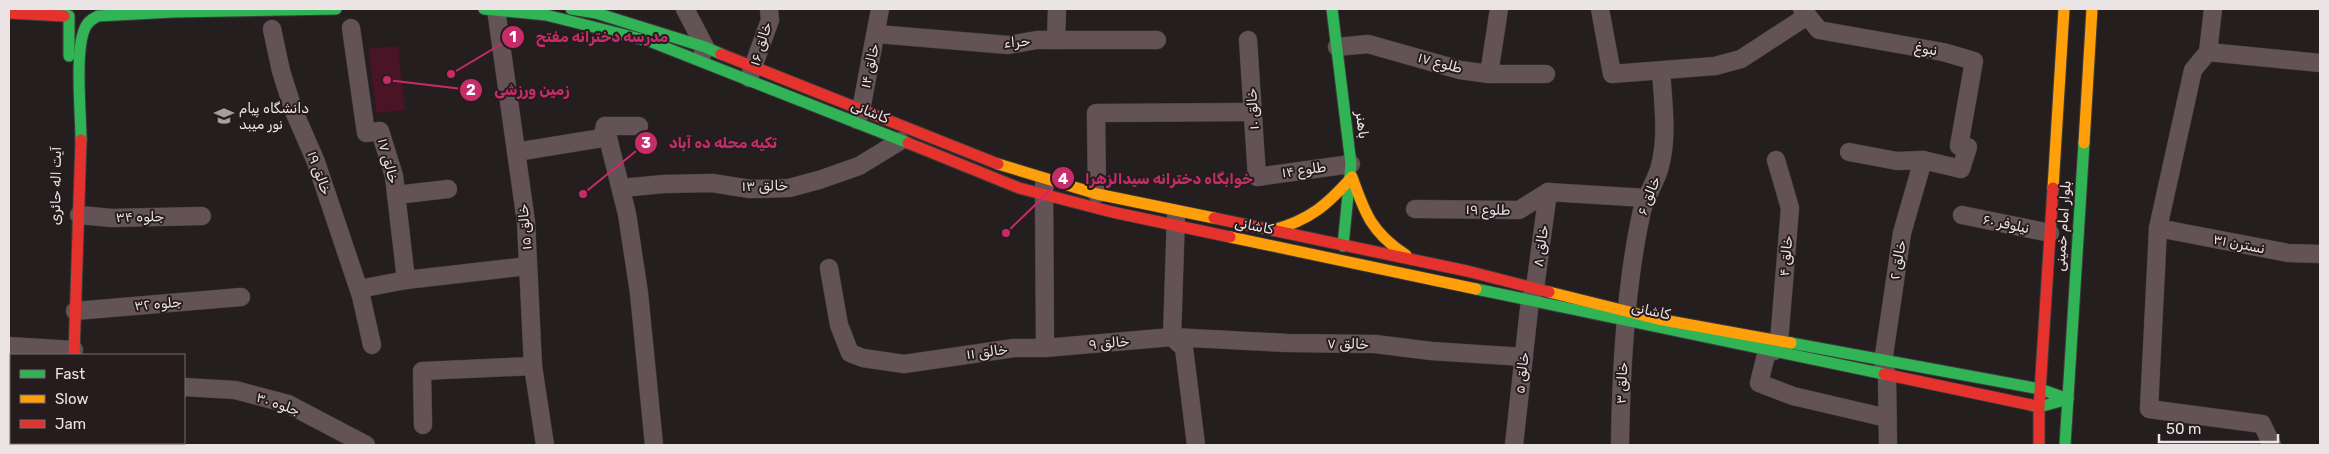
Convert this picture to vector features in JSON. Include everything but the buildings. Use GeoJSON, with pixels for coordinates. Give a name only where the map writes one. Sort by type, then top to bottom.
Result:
{"type":"FeatureCollection","features":[{"type":"Feature","properties":{"kind":"street"},"geometry":{"type":"LineString","coordinates":[[49,9],[69,16]]}},
{"type":"Feature","properties":{"kind":"street"},"geometry":{"type":"LineString","coordinates":[[98,16],[112,9]]}},
{"type":"Feature","properties":{"kind":"street"},"geometry":{"type":"LineString","coordinates":[[9,13],[98,16],[173,12],[336,9]]}},
{"type":"Feature","properties":{"kind":"street","name":"کاشانی"},"geometry":{"type":"LineString","coordinates":[[492,9],[546,15],[702,54]]}},
{"type":"Feature","properties":{"kind":"street","name":"خالق ۱۵"},"geometry":{"type":"LineString","coordinates":[[492,9],[526,222],[533,366],[545,445]]}},
{"type":"Feature","properties":{"kind":"street","name":"کاشانی"},"geometry":{"type":"LineString","coordinates":[[570,9],[604,16],[858,116],[962,151],[1044,187],[1176,219],[1271,231],[1415,260],[1533,294],[1773,349],[1885,369],[2040,389],[2068,399]]}},
{"type":"Feature","properties":{"kind":"street"},"geometry":{"type":"LineString","coordinates":[[685,9],[702,54]]}},
{"type":"Feature","properties":{"kind":"street","name":"خالق ۱۶"},"geometry":{"type":"LineString","coordinates":[[751,74],[770,20],[769,9]]}},
{"type":"Feature","properties":{"kind":"street","name":"خالق ۱۴"},"geometry":{"type":"LineString","coordinates":[[858,116],[877,34],[880,9]]}},
{"type":"Feature","properties":{"kind":"street"},"geometry":{"type":"LineString","coordinates":[[1056,40],[1057,9]]}},
{"type":"Feature","properties":{"kind":"street","name":"باهنر"},"geometry":{"type":"LineString","coordinates":[[1332,9],[1351,170],[1343,246]]}},
{"type":"Feature","properties":{"kind":"street"},"geometry":{"type":"LineString","coordinates":[[1489,74],[1499,9]]}},
{"type":"Feature","properties":{"kind":"street"},"geometry":{"type":"LineString","coordinates":[[1600,9],[1612,74],[1715,66],[1740,59],[1804,12]]}},
{"type":"Feature","properties":{"kind":"street","name":"بلوار امام خمینی"},"geometry":{"type":"LineString","coordinates":[[2039,445],[2040,389],[2064,9]]}},
{"type":"Feature","properties":{"kind":"street","name":"بلوار امام خمینی"},"geometry":{"type":"LineString","coordinates":[[2065,445],[2092,9]]}},
{"type":"Feature","properties":{"kind":"street"},"geometry":{"type":"LineString","coordinates":[[2214,9],[2208,52],[2193,70],[2158,228],[2149,409],[2262,424],[2272,445]]}},
{"type":"Feature","properties":{"kind":"street","name":"نبوغ"},"geometry":{"type":"LineString","coordinates":[[1804,12],[1819,30],[1943,52],[1974,61],[1963,146],[1962,169],[1923,160]]}},
{"type":"Feature","properties":{"kind":"street","name":"آیت اله حائری"},"geometry":{"type":"LineString","coordinates":[[69,16],[72,162],[70,353]]}},
{"type":"Feature","properties":{"kind":"street","name":"آیت اله حائری"},"geometry":{"type":"LineString","coordinates":[[70,353],[75,311],[81,159],[80,58],[86,27],[90,20],[98,16]]}},
{"type":"Feature","properties":{"kind":"street","name":"خالق ۱۷"},"geometry":{"type":"LineString","coordinates":[[351,28],[366,133],[380,130],[394,176],[406,280]]}},
{"type":"Feature","properties":{"kind":"street","name":"خالق ۱۹"},"geometry":{"type":"LineString","coordinates":[[272,29],[281,71],[293,109],[316,162],[360,292],[372,345]]}},
{"type":"Feature","properties":{"kind":"street","name":"حراء"},"geometry":{"type":"LineString","coordinates":[[877,34],[1008,45],[1036,40],[1157,40]]}},
{"type":"Feature","properties":{"kind":"street","name":"خالق ۱۰"},"geometry":{"type":"LineString","coordinates":[[1248,40],[1257,177]]}},
{"type":"Feature","properties":{"kind":"street","name":"طلوع ۱۷"},"geometry":{"type":"LineString","coordinates":[[1337,47],[1368,44],[1460,70],[1489,74],[1546,74]]}},
{"type":"Feature","properties":{"kind":"street"},"geometry":{"type":"LineString","coordinates":[[2208,52],[2320,62]]}},
{"type":"Feature","properties":{"kind":"street","name":"خالق ۶"},"geometry":{"type":"LineString","coordinates":[[1628,316],[1636,246],[1646,198],[1661,165],[1664,144],[1662,71]]}},
{"type":"Feature","properties":{"kind":"street"},"geometry":{"type":"LineString","coordinates":[[1097,194],[1096,113],[1253,112]]}},
{"type":"Feature","properties":{"kind":"street","name":"کاشانی"},"geometry":{"type":"LineString","coordinates":[[858,116],[900,140],[1019,188],[1044,187],[1097,194],[1243,239],[1429,278],[1533,294]]}},
{"type":"Feature","properties":{"kind":"street"},"geometry":{"type":"LineString","coordinates":[[516,152],[602,138],[604,126]]}},
{"type":"Feature","properties":{"kind":"street"},"geometry":{"type":"LineString","coordinates":[[604,126],[639,126]]}},
{"type":"Feature","properties":{"kind":"street"},"geometry":{"type":"LineString","coordinates":[[604,126],[627,214],[639,293],[654,445]]}},
{"type":"Feature","properties":{"kind":"street","name":"خالق ۱۳"},"geometry":{"type":"LineString","coordinates":[[621,188],[664,184],[712,183],[750,189],[789,188],[859,166],[900,140]]}},
{"type":"Feature","properties":{"kind":"street"},"geometry":{"type":"LineString","coordinates":[[1849,152],[1897,161],[1923,160]]}},
{"type":"Feature","properties":{"kind":"street","name":"خالق ۴"},"geometry":{"type":"LineString","coordinates":[[1776,160],[1790,208],[1773,349],[1759,383],[1793,396],[1887,418]]}},
{"type":"Feature","properties":{"kind":"street","name":"خالق ۲"},"geometry":{"type":"LineString","coordinates":[[1888,445],[1885,369],[1902,233],[1923,160]]}},
{"type":"Feature","properties":{"kind":"street"},"geometry":{"type":"LineString","coordinates":[[1243,239],[1300,223],[1327,206],[1351,170]]}},
{"type":"Feature","properties":{"kind":"street"},"geometry":{"type":"LineString","coordinates":[[1351,170],[1369,224],[1385,242],[1415,260],[1429,278]]}},
{"type":"Feature","properties":{"kind":"street","name":"طلوع ۱۴"},"geometry":{"type":"LineString","coordinates":[[1257,177],[1351,170]]}},
{"type":"Feature","properties":{"kind":"street"},"geometry":{"type":"LineString","coordinates":[[1044,187],[1046,348]]}},
{"type":"Feature","properties":{"kind":"street"},"geometry":{"type":"LineString","coordinates":[[396,195],[448,189]]}},
{"type":"Feature","properties":{"kind":"street"},"geometry":{"type":"LineString","coordinates":[[1548,192],[1646,198]]}},
{"type":"Feature","properties":{"kind":"street","name":"طلوع ۱۹"},"geometry":{"type":"LineString","coordinates":[[1415,209],[1518,210],[1548,192]]}},
{"type":"Feature","properties":{"kind":"street","name":"خالق ۸"},"geometry":{"type":"LineString","coordinates":[[1533,294],[1548,192]]}},
{"type":"Feature","properties":{"kind":"street","name":"جلوه ۳۴"},"geometry":{"type":"LineString","coordinates":[[79,215],[112,218],[202,216]]}},
{"type":"Feature","properties":{"kind":"street","name":"نیلوفر ۶۰"},"geometry":{"type":"LineString","coordinates":[[1962,215],[2050,233]]}},
{"type":"Feature","properties":{"kind":"street"},"geometry":{"type":"LineString","coordinates":[[1176,219],[1172,337],[1184,348],[1196,445]]}},
{"type":"Feature","properties":{"kind":"street","name":"نسترن ۳۱"},"geometry":{"type":"LineString","coordinates":[[2158,228],[2288,253],[2320,254]]}},
{"type":"Feature","properties":{"kind":"street"},"geometry":{"type":"LineString","coordinates":[[360,292],[406,280],[528,266]]}},
{"type":"Feature","properties":{"kind":"street","name":"خالق ۱۱"},"geometry":{"type":"LineString","coordinates":[[830,268],[839,325],[850,354],[863,358],[904,364],[976,352],[1014,348],[1046,348]]}},
{"type":"Feature","properties":{"kind":"street","name":"خالق ۵"},"geometry":{"type":"LineString","coordinates":[[1514,445],[1533,294]]}},
{"type":"Feature","properties":{"kind":"street","name":"جلوه ۳۲"},"geometry":{"type":"LineString","coordinates":[[75,311],[241,298]]}},
{"type":"Feature","properties":{"kind":"street","name":"خالق ۳"},"geometry":{"type":"LineString","coordinates":[[1620,445],[1621,378],[1628,316]]}},
{"type":"Feature","properties":{"kind":"street","name":"خالق ۹"},"geometry":{"type":"LineString","coordinates":[[1046,348],[1172,337]]}},
{"type":"Feature","properties":{"kind":"street","name":"خالق ۷"},"geometry":{"type":"LineString","coordinates":[[1172,337],[1287,343],[1375,344],[1431,351],[1524,357]]}},
{"type":"Feature","properties":{"kind":"street"},"geometry":{"type":"LineString","coordinates":[[9,346],[70,353]]}},
{"type":"Feature","properties":{"kind":"street"},"geometry":{"type":"LineString","coordinates":[[423,425],[422,370],[533,366]]}},
{"type":"Feature","properties":{"kind":"street","name":"کاشانی"},"geometry":{"type":"LineString","coordinates":[[1885,369],[2039,407]]}},
{"type":"Feature","properties":{"kind":"street","name":"جلوه ۳۰"},"geometry":{"type":"LineString","coordinates":[[185,387],[235,390],[288,404],[366,445]]}},
{"type":"Feature","properties":{"kind":"street"},"geometry":{"type":"LineString","coordinates":[[2039,407],[2068,399]]}},
{"type":"Feature","properties":{"kind":"shaded area"},"geometry":{"type":"Polygon","coordinates":[[[398,46],[405,110],[376,113],[369,49],[398,46]]]}},
{"type":"Feature","properties":{"kind":"traffic: fast"},"geometry":{"type":"LineString","coordinates":[[49,9],[69,16],[69,56]]}},
{"type":"Feature","properties":{"kind":"traffic: fast"},"geometry":{"type":"LineString","coordinates":[[81,140],[80,49],[86,26],[98,16],[173,12],[336,9]]}},
{"type":"Feature","properties":{"kind":"traffic: fast"},"geometry":{"type":"LineString","coordinates":[[484,9],[546,15],[649,41],[908,143]]}},
{"type":"Feature","properties":{"kind":"traffic: fast"},"geometry":{"type":"LineString","coordinates":[[571,9],[596,13],[705,47],[721,54]]}},
{"type":"Feature","properties":{"kind":"traffic: fast"},"geometry":{"type":"LineString","coordinates":[[1332,9],[1351,164],[1343,246]]}},
{"type":"Feature","properties":{"kind":"traffic: fast"},"geometry":{"type":"LineString","coordinates":[[2065,445],[2084,143]]}},
{"type":"Feature","properties":{"kind":"traffic: fast"},"geometry":{"type":"LineString","coordinates":[[1476,289],[1884,374]]}},
{"type":"Feature","properties":{"kind":"traffic: fast"},"geometry":{"type":"LineString","coordinates":[[1791,343],[2040,389],[2068,399],[2039,407],[2031,405]]}},
{"type":"Feature","properties":{"kind":"traffic: slow"},"geometry":{"type":"LineString","coordinates":[[2053,188],[2064,9]]}},
{"type":"Feature","properties":{"kind":"traffic: slow"},"geometry":{"type":"LineString","coordinates":[[2084,143],[2092,9]]}},
{"type":"Feature","properties":{"kind":"traffic: slow"},"geometry":{"type":"LineString","coordinates":[[998,164],[1097,194],[1214,218]]}},
{"type":"Feature","properties":{"kind":"traffic: slow"},"geometry":{"type":"LineString","coordinates":[[1273,230],[1286,226],[1317,210],[1352,177],[1371,222],[1385,239],[1406,255]]}},
{"type":"Feature","properties":{"kind":"traffic: slow"},"geometry":{"type":"LineString","coordinates":[[1230,237],[1476,289]]}},
{"type":"Feature","properties":{"kind":"traffic: slow"},"geometry":{"type":"LineString","coordinates":[[1549,292],[1658,319],[1791,343]]}},
{"type":"Feature","properties":{"kind":"traffic: jam"},"geometry":{"type":"LineString","coordinates":[[9,13],[64,16]]}},
{"type":"Feature","properties":{"kind":"traffic: jam"},"geometry":{"type":"LineString","coordinates":[[721,54],[998,164]]}},
{"type":"Feature","properties":{"kind":"traffic: jam"},"geometry":{"type":"LineString","coordinates":[[74,354],[81,140]]}},
{"type":"Feature","properties":{"kind":"traffic: jam"},"geometry":{"type":"LineString","coordinates":[[908,143],[1019,188],[1112,212],[1230,237]]}},
{"type":"Feature","properties":{"kind":"traffic: jam"},"geometry":{"type":"LineString","coordinates":[[2039,445],[2039,407],[2053,188]]}},
{"type":"Feature","properties":{"kind":"traffic: jam"},"geometry":{"type":"LineString","coordinates":[[1214,218],[1467,271],[1549,292]]}},
{"type":"Feature","properties":{"kind":"traffic: jam"},"geometry":{"type":"LineString","coordinates":[[1884,374],[2031,405]]}},
{"type":"Feature","properties":{"kind":"place","name":"مدرسه دخترانه مفتح"},"geometry":{"type":"Point","coordinates":[451,74]}},
{"type":"Feature","properties":{"kind":"place","name":"زمین ورزشی"},"geometry":{"type":"Point","coordinates":[387,80]}},
{"type":"Feature","properties":{"kind":"place","name":"دانشگاه پیام نور میبد"},"geometry":{"type":"Point","coordinates":[224,116]}},
{"type":"Feature","properties":{"kind":"place","name":"تکیه محله ده آباد"},"geometry":{"type":"Point","coordinates":[583,194]}},
{"type":"Feature","properties":{"kind":"place","name":"خوابگاه دخترانه سیدالزهرا"},"geometry":{"type":"Point","coordinates":[1006,233]}}]}
